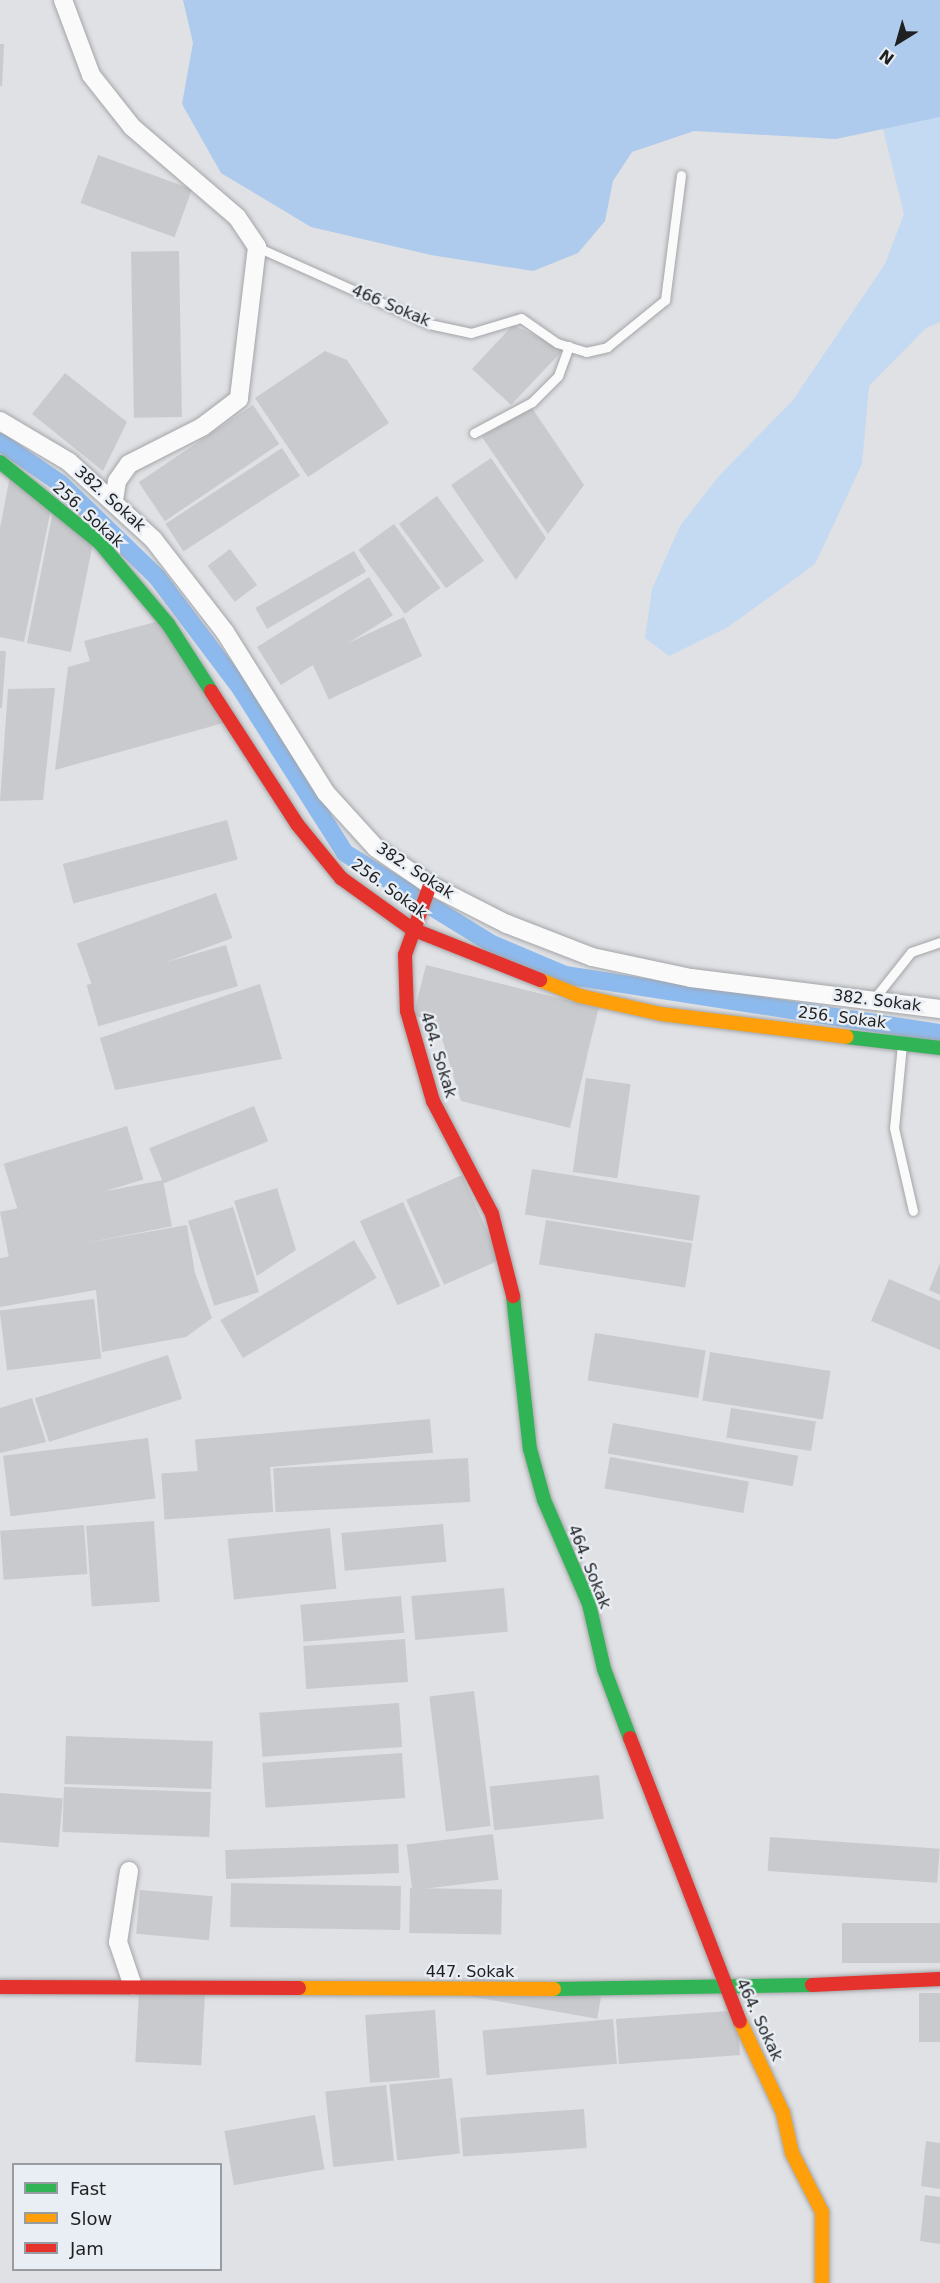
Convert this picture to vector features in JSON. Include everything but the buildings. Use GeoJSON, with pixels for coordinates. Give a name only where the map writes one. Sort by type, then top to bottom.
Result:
{"type":"FeatureCollection","features":[{"type":"Feature","properties":{"kind":"street"},"geometry":{"type":"LineString","coordinates":[[63,0],[91,75],[132,127],[237,217],[257,247],[239,399],[201,427],[129,464],[117,481],[114,500]]}},
{"type":"Feature","properties":{"kind":"street","name":"382. Sokak"},"geometry":{"type":"LineString","coordinates":[[0,422],[69,462],[114,500],[153,539],[225,632],[326,793],[376,848],[429,886],[507,924],[592,957],[691,978],[940,1009]]}},
{"type":"Feature","properties":{"kind":"street","name":"256. Sokak"},"geometry":{"type":"LineString","coordinates":[[0,462],[99,543],[168,624],[304,833],[341,878],[412,929],[580,996],[661,1014],[940,1048]]}},
{"type":"Feature","properties":{"kind":"street","name":"464. Sokak"},"geometry":{"type":"LineString","coordinates":[[429,886],[412,929],[405,955],[407,1011],[433,1101],[492,1214],[511,1276],[530,1449],[544,1500],[589,1604],[604,1669],[725,1989],[783,2113],[792,2153],[822,2212],[822,2283]]}},
{"type":"Feature","properties":{"kind":"street"},"geometry":{"type":"LineString","coordinates":[[129,1871],[118,1942],[133,1986]]}},
{"type":"Feature","properties":{"kind":"street","name":"447. Sokak"},"geometry":{"type":"LineString","coordinates":[[0,1987],[725,1989],[940,1978]]}},
{"type":"Feature","properties":{"kind":"lane","name":"466 Sokak"},"geometry":{"type":"LineString","coordinates":[[257,247],[429,324],[471,333],[521,318],[569,346],[586,352],[607,347],[665,300],[671,286],[681,175]]}},
{"type":"Feature","properties":{"kind":"lane"},"geometry":{"type":"LineString","coordinates":[[474,433],[532,402],[558,376],[569,346]]}},
{"type":"Feature","properties":{"kind":"lane"},"geometry":{"type":"LineString","coordinates":[[873,1000],[911,952],[940,942]]}},
{"type":"Feature","properties":{"kind":"lane"},"geometry":{"type":"LineString","coordinates":[[903,1042],[894,1128],[913,1211]]}},
{"type":"Feature","properties":{"kind":"shaded area"},"geometry":{"type":"Polygon","coordinates":[[[183,0],[940,0],[940,117],[836,139],[694,131],[632,152],[613,181],[605,221],[578,253],[533,271],[431,255],[311,227],[221,173],[182,104],[193,43],[183,0]]]}},
{"type":"Feature","properties":{"kind":"shaded area"},"geometry":{"type":"Polygon","coordinates":[[[940,117],[940,322],[926,328],[869,386],[862,464],[815,564],[728,627],[669,656],[645,638],[652,589],[680,526],[719,476],[793,400],[885,264],[904,214],[883,129],[940,117]]]}},
{"type":"Feature","properties":{"kind":"waterway"},"geometry":{"type":"LineString","coordinates":[[0,442],[61,484],[157,577],[241,689],[345,853],[492,944],[565,975],[940,1033]]}},
{"type":"Feature","properties":{"kind":"traffic: fast"},"geometry":{"type":"LineString","coordinates":[[0,462],[100,543],[168,624],[211,691]]}},
{"type":"Feature","properties":{"kind":"traffic: fast"},"geometry":{"type":"LineString","coordinates":[[847,1037],[940,1048]]}},
{"type":"Feature","properties":{"kind":"traffic: fast"},"geometry":{"type":"LineString","coordinates":[[513,1296],[530,1449],[544,1500],[589,1604],[604,1669],[630,1738]]}},
{"type":"Feature","properties":{"kind":"traffic: fast"},"geometry":{"type":"LineString","coordinates":[[554,1989],[812,1985]]}},
{"type":"Feature","properties":{"kind":"traffic: slow"},"geometry":{"type":"LineString","coordinates":[[540,980],[580,996],[661,1014],[847,1037]]}},
{"type":"Feature","properties":{"kind":"traffic: slow"},"geometry":{"type":"LineString","coordinates":[[299,1988],[554,1989]]}},
{"type":"Feature","properties":{"kind":"traffic: slow"},"geometry":{"type":"LineString","coordinates":[[740,2021],[783,2113],[792,2153],[822,2212],[822,2283]]}},
{"type":"Feature","properties":{"kind":"traffic: jam"},"geometry":{"type":"LineString","coordinates":[[211,691],[297,824],[341,878],[412,929],[540,980]]}},
{"type":"Feature","properties":{"kind":"traffic: jam"},"geometry":{"type":"LineString","coordinates":[[430,885],[405,955],[407,1011],[433,1101],[492,1214],[513,1296]]}},
{"type":"Feature","properties":{"kind":"traffic: jam"},"geometry":{"type":"LineString","coordinates":[[630,1738],[740,2021]]}},
{"type":"Feature","properties":{"kind":"traffic: jam"},"geometry":{"type":"LineString","coordinates":[[812,1985],[940,1979]]}},
{"type":"Feature","properties":{"kind":"traffic: jam"},"geometry":{"type":"LineString","coordinates":[[0,1987],[299,1988]]}}]}
